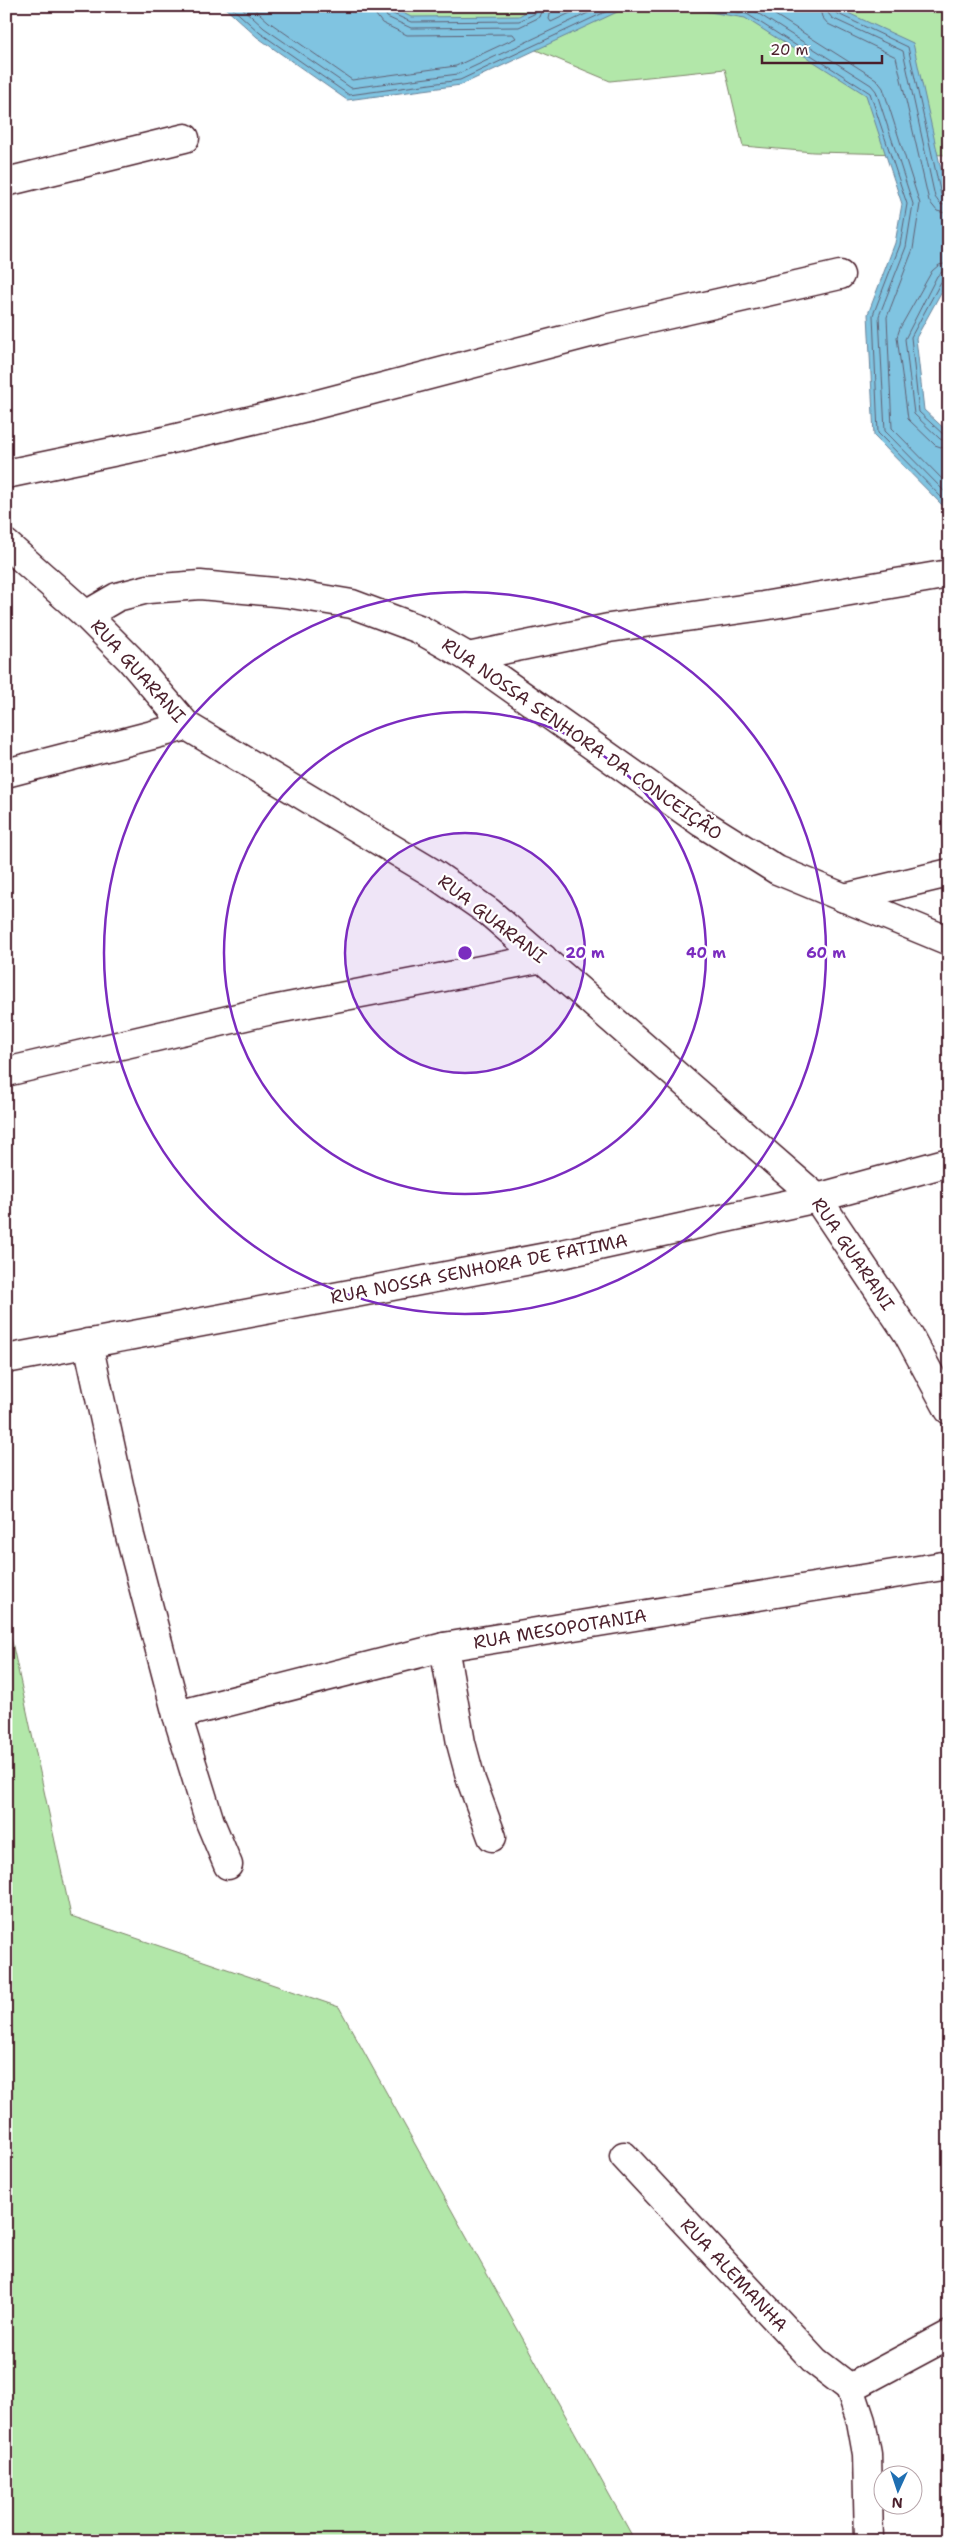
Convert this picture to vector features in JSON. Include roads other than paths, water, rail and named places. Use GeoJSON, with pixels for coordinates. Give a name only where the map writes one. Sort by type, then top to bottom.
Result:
{"type":"FeatureCollection","features":[{"type":"Feature","properties":{"kind":"street"},"geometry":{"type":"LineString","coordinates":[[6,182],[185,138]]}},
{"type":"Feature","properties":{"kind":"street"},"geometry":{"type":"LineString","coordinates":[[6,474],[218,429],[605,329],[840,275]]}},
{"type":"Feature","properties":{"kind":"street","name":"RUA GUARANI"},"geometry":{"type":"LineString","coordinates":[[6,544],[86,615],[130,659],[187,726],[431,872],[489,912],[817,1198],[908,1334],[949,1410]]}},
{"type":"Feature","properties":{"kind":"street"},"geometry":{"type":"LineString","coordinates":[[468,657],[609,628],[763,606],[943,575]]}},
{"type":"Feature","properties":{"kind":"street","name":"RUA NOSSA SENHORA DA CONCEIÇÃO"},"geometry":{"type":"LineString","coordinates":[[86,615],[117,597],[148,589],[200,585],[286,593],[352,604],[419,629],[468,657],[702,823],[777,870],[949,941]]}},
{"type":"Feature","properties":{"kind":"street"},"geometry":{"type":"LineString","coordinates":[[6,773],[187,726]]}},
{"type":"Feature","properties":{"kind":"street"},"geometry":{"type":"LineString","coordinates":[[844,898],[949,872]]}},
{"type":"Feature","properties":{"kind":"street"},"geometry":{"type":"LineString","coordinates":[[6,1072],[267,1011],[543,958]]}},
{"type":"Feature","properties":{"kind":"street","name":"RUA NOSSA SENHORA DE FATIMA"},"geometry":{"type":"LineString","coordinates":[[6,1359],[430,1281],[817,1198],[949,1162]]}},
{"type":"Feature","properties":{"kind":"street"},"geometry":{"type":"LineString","coordinates":[[88,1343],[130,1536],[177,1716],[210,1822],[228,1865]]}},
{"type":"Feature","properties":{"kind":"street","name":"RUA MESOPOTANIA"},"geometry":{"type":"LineString","coordinates":[[177,1716],[444,1647],[949,1565]]}},
{"type":"Feature","properties":{"kind":"street"},"geometry":{"type":"LineString","coordinates":[[444,1647],[461,1743],[471,1780],[492,1837]]}},
{"type":"Feature","properties":{"kind":"street","name":"RUA ALEMANHA"},"geometry":{"type":"LineString","coordinates":[[624,2156],[815,2361],[850,2388]]}},
{"type":"Feature","properties":{"kind":"street"},"geometry":{"type":"LineString","coordinates":[[869,2541],[867,2454],[861,2422],[850,2388],[949,2335]]}},
{"type":"Feature","properties":{"kind":"water"},"geometry":{"type":"Polygon","coordinates":[[[223,6],[389,6],[411,17],[519,16],[537,6],[630,6],[461,85],[347,100],[257,37],[223,6]]]}},
{"type":"Feature","properties":{"kind":"water"},"geometry":{"type":"Polygon","coordinates":[[[674,6],[833,6],[913,43],[949,205],[949,278],[916,338],[924,410],[949,433],[949,512],[874,436],[868,314],[895,243],[902,204],[866,95],[745,18],[674,6]]]}}]}
